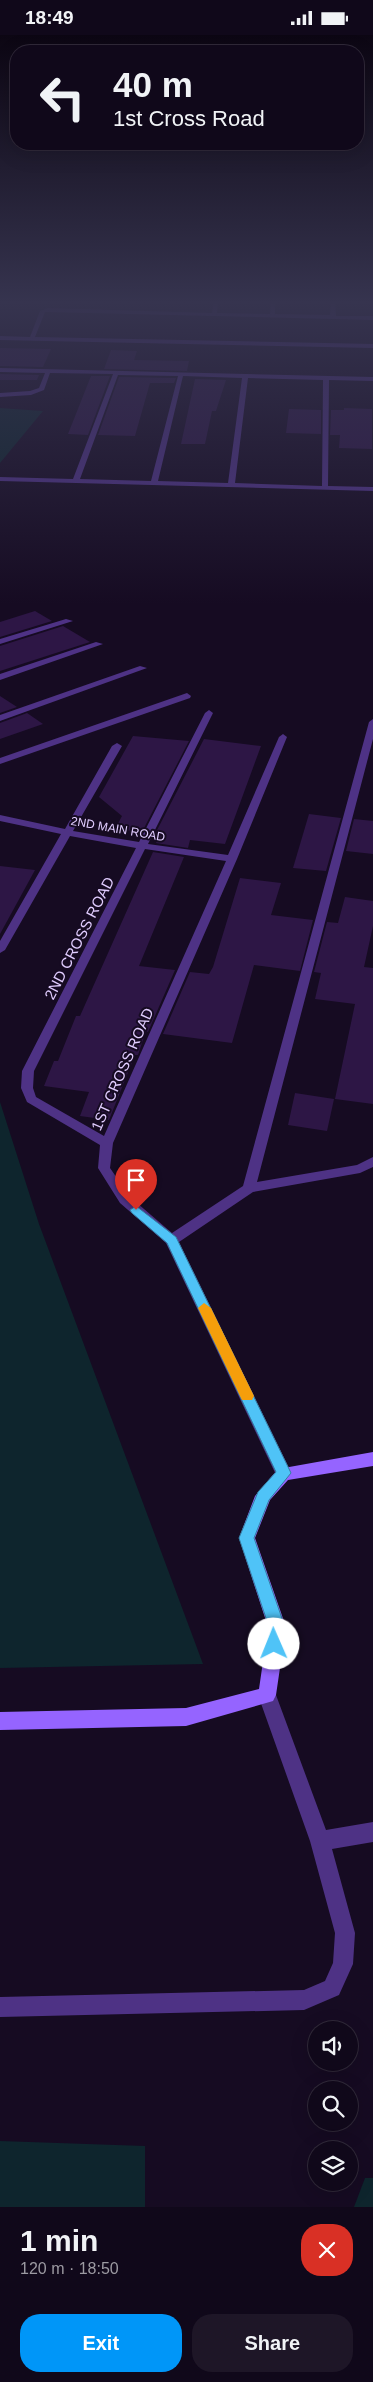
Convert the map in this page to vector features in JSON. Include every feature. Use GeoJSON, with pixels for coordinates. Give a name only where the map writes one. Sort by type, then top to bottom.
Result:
{"type":"FeatureCollection","features":[{"type":"Feature","properties":{"kind":"street"},"geometry":{"type":"LineString","coordinates":[[76,481],[105,401]]}},
{"type":"Feature","properties":{"kind":"street"},"geometry":{"type":"LineString","coordinates":[[154,483],[174,401]]}},
{"type":"Feature","properties":{"kind":"street"},"geometry":{"type":"LineString","coordinates":[[230,485],[242,401]]}},
{"type":"Feature","properties":{"kind":"street"},"geometry":{"type":"LineString","coordinates":[[325,488],[326,401]]}},
{"type":"Feature","properties":{"kind":"street"},"geometry":{"type":"LineString","coordinates":[[0,479],[373,489]]}},
{"type":"Feature","properties":{"kind":"street"},"geometry":{"type":"LineString","coordinates":[[0,642],[69,621]]}},
{"type":"Feature","properties":{"kind":"street"},"geometry":{"type":"LineString","coordinates":[[0,677],[99,644]]}},
{"type":"Feature","properties":{"kind":"street"},"geometry":{"type":"LineString","coordinates":[[0,719],[143,668]]}},
{"type":"Feature","properties":{"kind":"street"},"geometry":{"type":"LineString","coordinates":[[0,761],[187,696]]}},
{"type":"Feature","properties":{"kind":"street","name":"2ND CROSS ROAD"},"geometry":{"type":"LineString","coordinates":[[107,1143],[31,1099],[27,1088],[28,1071],[209,713]]}},
{"type":"Feature","properties":{"kind":"street"},"geometry":{"type":"LineString","coordinates":[[249,1188],[373,722]]}},
{"type":"Feature","properties":{"kind":"street","name":"1ST CROSS ROAD"},"geometry":{"type":"LineString","coordinates":[[283,737],[232,859],[107,1143],[104,1168],[125,1200],[172,1240],[284,1473]]}},
{"type":"Feature","properties":{"kind":"street"},"geometry":{"type":"LineString","coordinates":[[0,950],[117,746]]}},
{"type":"Feature","properties":{"kind":"street","name":"2ND MAIN ROAD"},"geometry":{"type":"LineString","coordinates":[[0,817],[68,833],[142,847],[232,859]]}},
{"type":"Feature","properties":{"kind":"street"},"geometry":{"type":"LineString","coordinates":[[172,1240],[249,1188],[360,1169],[373,1161]]}},
{"type":"Feature","properties":{"kind":"street"},"geometry":{"type":"LineString","coordinates":[[0,2007],[304,2000],[332,1988],[343,1963],[345,1933],[320,1841],[268,1695],[277,1627],[247,1538],[263,1496],[284,1473],[373,1459]]}},
{"type":"Feature","properties":{"kind":"street"},"geometry":{"type":"LineString","coordinates":[[0,1721],[186,1717],[268,1695]]}},
{"type":"Feature","properties":{"kind":"street"},"geometry":{"type":"LineString","coordinates":[[320,1841],[373,1832]]}},
{"type":"Feature","properties":{"kind":"shaded area"},"geometry":{"type":"Polygon","coordinates":[[[0,408],[43,411],[0,463],[0,408]]]}},
{"type":"Feature","properties":{"kind":"shaded area"},"geometry":{"type":"Polygon","coordinates":[[[0,1102],[39,1224],[203,1664],[0,1668],[0,1102]]]}},
{"type":"Feature","properties":{"kind":"shaded area"},"geometry":{"type":"Polygon","coordinates":[[[0,2141],[145,2146],[145,2207],[0,2207],[0,2141]]]}},
{"type":"Feature","properties":{"kind":"shaded area"},"geometry":{"type":"Polygon","coordinates":[[[365,2178],[373,2178],[373,2207],[354,2207],[365,2178]]]}},
{"type":"Feature","properties":{"kind":"building"},"geometry":{"type":"Polygon","coordinates":[[[81,401],[101,401],[88,435],[68,434],[81,401]]]}},
{"type":"Feature","properties":{"kind":"building"},"geometry":{"type":"Polygon","coordinates":[[[110,401],[145,401],[135,436],[98,435],[110,401]]]}},
{"type":"Feature","properties":{"kind":"building"},"geometry":{"type":"Polygon","coordinates":[[[190,401],[219,401],[216,411],[212,411],[205,444],[181,444],[190,401]]]}},
{"type":"Feature","properties":{"kind":"building"},"geometry":{"type":"Polygon","coordinates":[[[344,408],[372,409],[372,449],[339,448],[340,435],[330,435],[331,410],[344,410],[344,408]]]}},
{"type":"Feature","properties":{"kind":"building"},"geometry":{"type":"Polygon","coordinates":[[[289,409],[321,410],[321,434],[286,433],[289,409]]]}},
{"type":"Feature","properties":{"kind":"building"},"geometry":{"type":"Polygon","coordinates":[[[35,611],[52,621],[0,637],[0,622],[35,611]]]}},
{"type":"Feature","properties":{"kind":"building"},"geometry":{"type":"Polygon","coordinates":[[[63,626],[90,642],[0,671],[0,646],[63,626]]]}},
{"type":"Feature","properties":{"kind":"building"},"geometry":{"type":"Polygon","coordinates":[[[0,696],[17,707],[0,713],[0,696]]]}},
{"type":"Feature","properties":{"kind":"building"},"geometry":{"type":"Polygon","coordinates":[[[27,713],[43,724],[0,739],[0,723],[27,713]]]}},
{"type":"Feature","properties":{"kind":"building"},"geometry":{"type":"Polygon","coordinates":[[[133,736],[189,741],[142,832],[115,829],[122,816],[99,797],[133,736]]]}},
{"type":"Feature","properties":{"kind":"building"},"geometry":{"type":"Polygon","coordinates":[[[204,739],[261,746],[225,844],[190,840],[188,848],[156,843],[160,834],[155,834],[204,739]]]}},
{"type":"Feature","properties":{"kind":"building"},"geometry":{"type":"Polygon","coordinates":[[[309,814],[341,818],[326,871],[293,868],[309,814]]]}},
{"type":"Feature","properties":{"kind":"building"},"geometry":{"type":"Polygon","coordinates":[[[354,819],[373,821],[373,854],[346,851],[354,819]]]}},
{"type":"Feature","properties":{"kind":"building"},"geometry":{"type":"Polygon","coordinates":[[[153,852],[184,857],[139,966],[175,970],[148,1032],[146,1031],[138,1055],[135,1055],[109,1120],[80,1116],[89,1092],[44,1086],[54,1061],[58,1061],[76,1016],[80,1016],[153,852]]]}},
{"type":"Feature","properties":{"kind":"building"},"geometry":{"type":"Polygon","coordinates":[[[0,866],[35,870],[0,934],[0,866]]]}},
{"type":"Feature","properties":{"kind":"building"},"geometry":{"type":"Polygon","coordinates":[[[240,878],[281,883],[271,915],[313,920],[300,971],[254,965],[232,1043],[163,1034],[190,972],[209,974],[213,967],[240,878]]]}},
{"type":"Feature","properties":{"kind":"building"},"geometry":{"type":"Polygon","coordinates":[[[345,897],[373,901],[373,926],[364,967],[373,968],[373,1104],[335,1099],[355,1004],[315,999],[321,973],[314,972],[327,922],[338,923],[345,897]]]}},
{"type":"Feature","properties":{"kind":"building"},"geometry":{"type":"Polygon","coordinates":[[[295,1093],[334,1099],[327,1131],[288,1125],[295,1093]]]}},
{"type":"Feature","properties":{"kind":"slow traffic"},"geometry":{"type":"LineString","coordinates":[[204,1308],[247,1396]]}},
{"type":"Feature","properties":{"kind":"route"},"geometry":{"type":"LineString","coordinates":[[136,1210],[172,1240],[284,1473],[263,1496],[247,1538],[277,1627],[274,1644]]}}]}
